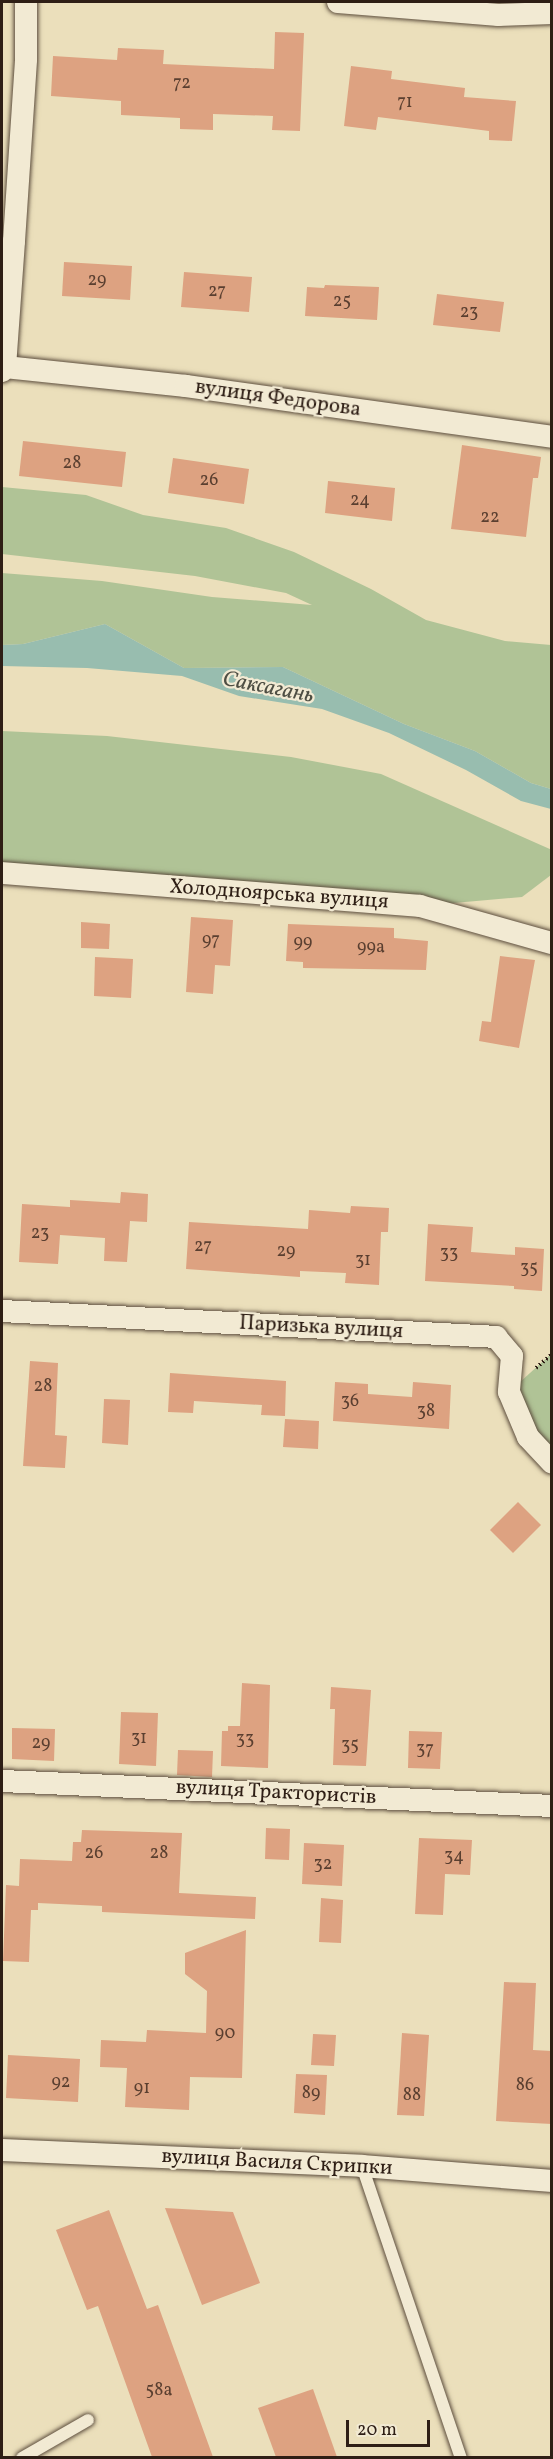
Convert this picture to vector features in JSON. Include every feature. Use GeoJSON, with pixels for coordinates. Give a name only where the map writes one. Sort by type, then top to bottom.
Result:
{"type":"FeatureCollection","features":[{"type":"Feature","properties":{"kind":"street"},"geometry":{"type":"LineString","coordinates":[[3,369],[8,240],[26,59],[26,2]]}},
{"type":"Feature","properties":{"kind":"street"},"geometry":{"type":"LineString","coordinates":[[338,2],[498,15],[552,13]]}},
{"type":"Feature","properties":{"kind":"street","name":"вулиця Федорова"},"geometry":{"type":"LineString","coordinates":[[3,369],[186,386],[552,438]]}},
{"type":"Feature","properties":{"kind":"street","name":"Холодноярська вулиця"},"geometry":{"type":"LineString","coordinates":[[2,873],[420,906],[552,943]]}},
{"type":"Feature","properties":{"kind":"street","name":"Паризька вулиця"},"geometry":{"type":"LineString","coordinates":[[2,1311],[496,1338],[512,1356],[509,1392],[528,1437],[552,1463]]}},
{"type":"Feature","properties":{"kind":"street","name":"вулиця Трактористів"},"geometry":{"type":"LineString","coordinates":[[2,1781],[552,1806]]}},
{"type":"Feature","properties":{"kind":"street","name":"вулиця Василя Скрипки"},"geometry":{"type":"LineString","coordinates":[[2,2150],[362,2166],[552,2181]]}},
{"type":"Feature","properties":{"kind":"lane"},"geometry":{"type":"LineString","coordinates":[[362,2166],[461,2457]]}},
{"type":"Feature","properties":{"kind":"lane"},"geometry":{"type":"LineString","coordinates":[[22,2457],[88,2420]]}},
{"type":"Feature","properties":{"kind":"shaded area"},"geometry":{"type":"Polygon","coordinates":[[[2,487],[86,495],[143,515],[226,528],[294,552],[371,589],[426,620],[505,641],[551,645],[551,789],[531,783],[475,751],[404,724],[283,667],[184,668],[105,624],[23,644],[2,645],[2,573],[102,581],[212,597],[312,605],[286,593],[195,576],[2,554],[2,487]]]}},
{"type":"Feature","properties":{"kind":"shaded area"},"geometry":{"type":"Polygon","coordinates":[[[2,731],[107,736],[291,757],[381,774],[552,850],[551,875],[522,897],[420,906],[2,873],[2,731]]]}},
{"type":"Feature","properties":{"kind":"shaded area"},"geometry":{"type":"Polygon","coordinates":[[[551,1354],[551,1463],[509,1392],[551,1354]]]}},
{"type":"Feature","properties":{"kind":"water","name":"Саксагань"},"geometry":{"type":"Polygon","coordinates":[[[105,624],[184,668],[283,667],[404,724],[475,751],[531,783],[551,789],[551,809],[521,801],[466,770],[389,733],[322,709],[239,696],[182,676],[87,668],[2,666],[2,645],[23,644],[105,624]]]}},
{"type":"Feature","properties":{"kind":"building"},"geometry":{"type":"Polygon","coordinates":[[[275,32],[304,33],[300,131],[272,130],[273,116],[213,114],[213,130],[180,129],[180,118],[121,115],[121,101],[51,96],[53,56],[117,60],[118,48],[164,50],[163,64],[274,69],[275,32]]]}},
{"type":"Feature","properties":{"kind":"building"},"geometry":{"type":"Polygon","coordinates":[[[351,66],[392,71],[391,79],[465,88],[464,97],[516,101],[512,141],[489,140],[489,131],[378,117],[376,130],[344,126],[351,66]]]}},
{"type":"Feature","properties":{"kind":"building"},"geometry":{"type":"Polygon","coordinates":[[[64,262],[132,266],[130,300],[62,296],[64,262]]]}},
{"type":"Feature","properties":{"kind":"building"},"geometry":{"type":"Polygon","coordinates":[[[184,272],[252,277],[249,312],[181,307],[184,272]]]}},
{"type":"Feature","properties":{"kind":"building"},"geometry":{"type":"Polygon","coordinates":[[[325,285],[379,287],[377,320],[305,316],[307,287],[324,288],[325,285]]]}},
{"type":"Feature","properties":{"kind":"building"},"geometry":{"type":"Polygon","coordinates":[[[437,294],[504,302],[500,332],[433,325],[437,294]]]}},
{"type":"Feature","properties":{"kind":"building"},"geometry":{"type":"Polygon","coordinates":[[[23,441],[126,452],[122,487],[19,476],[23,441]]]}},
{"type":"Feature","properties":{"kind":"building"},"geometry":{"type":"Polygon","coordinates":[[[462,445],[541,457],[538,478],[533,478],[526,537],[451,529],[462,445]]]}},
{"type":"Feature","properties":{"kind":"building"},"geometry":{"type":"Polygon","coordinates":[[[173,458],[249,469],[244,504],[168,493],[173,458]]]}},
{"type":"Feature","properties":{"kind":"building"},"geometry":{"type":"Polygon","coordinates":[[[328,481],[395,488],[392,521],[325,513],[328,481]]]}},
{"type":"Feature","properties":{"kind":"building"},"geometry":{"type":"Polygon","coordinates":[[[191,917],[233,920],[230,966],[215,965],[213,994],[186,992],[191,917]]]}},
{"type":"Feature","properties":{"kind":"building"},"geometry":{"type":"Polygon","coordinates":[[[81,922],[110,924],[109,949],[81,948],[81,922]]]}},
{"type":"Feature","properties":{"kind":"building"},"geometry":{"type":"Polygon","coordinates":[[[288,924],[394,928],[394,938],[428,941],[426,970],[303,968],[303,962],[286,961],[288,924]]]}},
{"type":"Feature","properties":{"kind":"building"},"geometry":{"type":"Polygon","coordinates":[[[500,956],[535,960],[519,1048],[479,1041],[482,1021],[491,1022],[500,956]]]}},
{"type":"Feature","properties":{"kind":"building"},"geometry":{"type":"Polygon","coordinates":[[[95,957],[133,959],[131,998],[94,996],[95,957]]]}},
{"type":"Feature","properties":{"kind":"building"},"geometry":{"type":"Polygon","coordinates":[[[121,1192],[148,1194],[147,1222],[130,1221],[127,1262],[104,1261],[105,1238],[60,1235],[58,1264],[19,1262],[22,1204],[70,1207],[70,1200],[120,1203],[121,1192]]]}},
{"type":"Feature","properties":{"kind":"building"},"geometry":{"type":"Polygon","coordinates":[[[351,1206],[389,1208],[388,1232],[381,1232],[379,1285],[345,1283],[346,1273],[300,1271],[300,1277],[186,1269],[189,1222],[308,1229],[309,1210],[350,1213],[351,1206]]]}},
{"type":"Feature","properties":{"kind":"building"},"geometry":{"type":"Polygon","coordinates":[[[428,1224],[473,1227],[471,1252],[515,1255],[515,1247],[544,1249],[542,1291],[514,1289],[514,1286],[425,1281],[428,1224]]]}},
{"type":"Feature","properties":{"kind":"building"},"geometry":{"type":"Polygon","coordinates":[[[30,1361],[58,1363],[55,1435],[67,1436],[65,1468],[23,1466],[30,1361]]]}},
{"type":"Feature","properties":{"kind":"building"},"geometry":{"type":"Polygon","coordinates":[[[170,1373],[286,1381],[285,1416],[261,1415],[262,1405],[194,1401],[193,1413],[168,1412],[170,1373]]]}},
{"type":"Feature","properties":{"kind":"building"},"geometry":{"type":"Polygon","coordinates":[[[335,1382],[368,1384],[368,1394],[412,1397],[413,1382],[451,1385],[449,1429],[333,1421],[335,1382]]]}},
{"type":"Feature","properties":{"kind":"building"},"geometry":{"type":"Polygon","coordinates":[[[104,1399],[130,1400],[128,1445],[102,1443],[104,1399]]]}},
{"type":"Feature","properties":{"kind":"building"},"geometry":{"type":"Polygon","coordinates":[[[285,1419],[319,1421],[318,1449],[283,1447],[285,1419]]]}},
{"type":"Feature","properties":{"kind":"building"},"geometry":{"type":"Polygon","coordinates":[[[518,1502],[541,1525],[513,1553],[490,1530],[518,1502]]]}},
{"type":"Feature","properties":{"kind":"building"},"geometry":{"type":"Polygon","coordinates":[[[242,1683],[270,1685],[268,1768],[221,1766],[222,1731],[228,1731],[228,1726],[240,1726],[242,1683]]]}},
{"type":"Feature","properties":{"kind":"building"},"geometry":{"type":"Polygon","coordinates":[[[331,1687],[371,1690],[366,1766],[333,1765],[335,1709],[330,1709],[331,1687]]]}},
{"type":"Feature","properties":{"kind":"building"},"geometry":{"type":"Polygon","coordinates":[[[121,1712],[158,1713],[156,1766],[119,1764],[121,1712]]]}},
{"type":"Feature","properties":{"kind":"building"},"geometry":{"type":"Polygon","coordinates":[[[12,1728],[55,1729],[54,1761],[12,1759],[12,1728]]]}},
{"type":"Feature","properties":{"kind":"building"},"geometry":{"type":"Polygon","coordinates":[[[409,1731],[442,1732],[440,1769],[408,1768],[409,1731]]]}},
{"type":"Feature","properties":{"kind":"building"},"geometry":{"type":"Polygon","coordinates":[[[178,1750],[213,1751],[212,1777],[177,1775],[178,1750]]]}},
{"type":"Feature","properties":{"kind":"building"},"geometry":{"type":"Polygon","coordinates":[[[266,1828],[290,1829],[289,1860],[265,1859],[266,1828]]]}},
{"type":"Feature","properties":{"kind":"building"},"geometry":{"type":"Polygon","coordinates":[[[82,1830],[182,1833],[179,1893],[256,1897],[255,1919],[102,1912],[102,1906],[38,1903],[38,1910],[31,1910],[29,1962],[3,1961],[6,1885],[19,1886],[20,1859],[72,1861],[73,1842],[81,1842],[82,1830]]]}},
{"type":"Feature","properties":{"kind":"building"},"geometry":{"type":"Polygon","coordinates":[[[419,1838],[472,1840],[470,1875],[445,1874],[443,1915],[415,1914],[419,1838]]]}},
{"type":"Feature","properties":{"kind":"building"},"geometry":{"type":"Polygon","coordinates":[[[304,1843],[344,1845],[342,1886],[302,1884],[304,1843]]]}},
{"type":"Feature","properties":{"kind":"building"},"geometry":{"type":"Polygon","coordinates":[[[321,1898],[343,1900],[341,1943],[319,1942],[321,1898]]]}},
{"type":"Feature","properties":{"kind":"building"},"geometry":{"type":"Polygon","coordinates":[[[246,1930],[242,2078],[190,2077],[189,2110],[125,2107],[127,2068],[100,2067],[101,2040],[146,2042],[147,2030],[206,2033],[207,1991],[185,1974],[185,1953],[246,1930]]]}},
{"type":"Feature","properties":{"kind":"building"},"geometry":{"type":"Polygon","coordinates":[[[504,1982],[536,1983],[533,2050],[552,2051],[552,2124],[496,2121],[504,1982]]]}},
{"type":"Feature","properties":{"kind":"building"},"geometry":{"type":"Polygon","coordinates":[[[402,2033],[429,2035],[424,2116],[397,2115],[402,2033]]]}},
{"type":"Feature","properties":{"kind":"building"},"geometry":{"type":"Polygon","coordinates":[[[313,2034],[336,2035],[334,2066],[311,2065],[313,2034]]]}},
{"type":"Feature","properties":{"kind":"building"},"geometry":{"type":"Polygon","coordinates":[[[8,2055],[80,2059],[78,2102],[6,2098],[8,2055]]]}},
{"type":"Feature","properties":{"kind":"building"},"geometry":{"type":"Polygon","coordinates":[[[296,2074],[327,2075],[325,2115],[294,2113],[296,2074]]]}},
{"type":"Feature","properties":{"kind":"building"},"geometry":{"type":"Polygon","coordinates":[[[165,2208],[233,2212],[260,2283],[202,2305],[165,2208]]]}},
{"type":"Feature","properties":{"kind":"building"},"geometry":{"type":"Polygon","coordinates":[[[109,2210],[147,2309],[158,2305],[213,2457],[152,2457],[98,2306],[87,2310],[56,2230],[109,2210]]]}},
{"type":"Feature","properties":{"kind":"building"},"geometry":{"type":"Polygon","coordinates":[[[313,2389],[337,2457],[276,2457],[258,2408],[313,2389]]]}}]}
